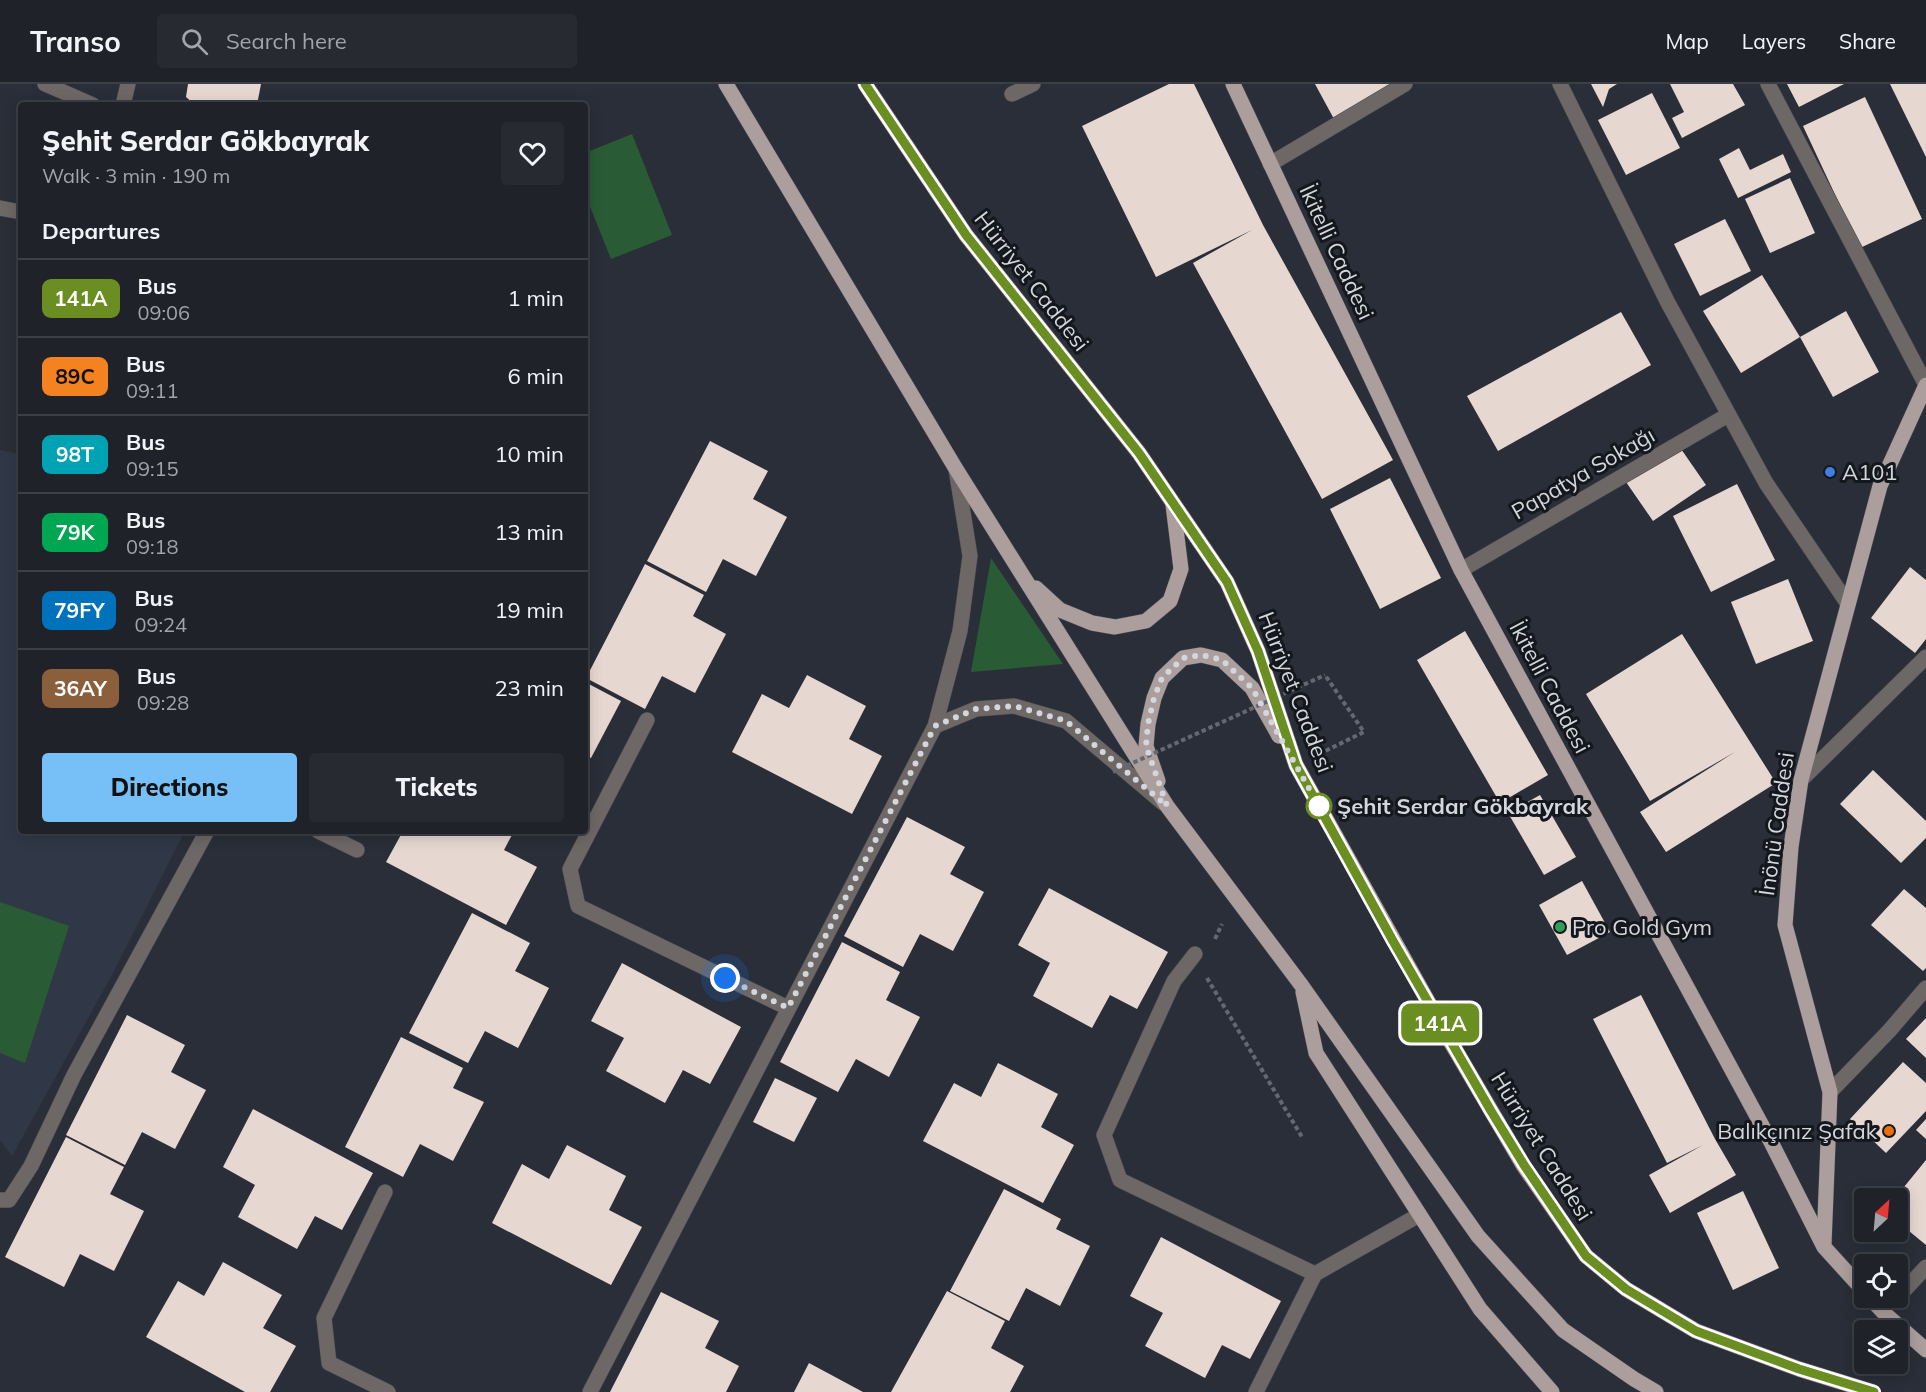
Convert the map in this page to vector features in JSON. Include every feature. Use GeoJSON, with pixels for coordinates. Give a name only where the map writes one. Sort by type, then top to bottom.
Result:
{"type":"FeatureCollection","features":[{"type":"Feature","properties":{"kind":"main road"},"geometry":{"type":"LineString","coordinates":[[726,84],[1020,574],[1167,806],[1302,986],[1478,1236],[1563,1330],[1656,1392]]}},
{"type":"Feature","properties":{"kind":"main road","name":"Hürriyet Caddesi"},"geometry":{"type":"LineString","coordinates":[[865,84],[966,235],[1139,453],[1227,582],[1258,651],[1296,765],[1393,941],[1500,1126],[1586,1256],[1626,1289],[1696,1331],[1799,1369],[1874,1392]]}},
{"type":"Feature","properties":{"kind":"main road","name":"İkitelli Caddesi"},"geometry":{"type":"LineString","coordinates":[[1233,84],[1461,570],[1772,1144],[1824,1246],[1854,1280]]}},
{"type":"Feature","properties":{"kind":"main road","name":"İnönü Caddesi"},"geometry":{"type":"LineString","coordinates":[[1824,1246],[1830,1092],[1785,925],[1791,847],[1801,780],[1880,486],[1926,385]]}},
{"type":"Feature","properties":{"kind":"main road"},"geometry":{"type":"LineString","coordinates":[[1020,574],[1060,610],[1092,622],[1115,627],[1146,621],[1170,601],[1181,569],[1172,501]]}},
{"type":"Feature","properties":{"kind":"main road"},"geometry":{"type":"LineString","coordinates":[[1167,806],[1146,746],[1148,724],[1154,698],[1162,678],[1183,658],[1201,655],[1222,660],[1252,688],[1296,765]]}},
{"type":"Feature","properties":{"kind":"main road"},"geometry":{"type":"LineString","coordinates":[[1302,986],[1316,1053],[1480,1309],[1552,1392]]}},
{"type":"Feature","properties":{"kind":"main road"},"geometry":{"type":"LineString","coordinates":[[1879,1308],[1926,1350]]}},
{"type":"Feature","properties":{"kind":"street"},"geometry":{"type":"LineString","coordinates":[[45,84],[86,102]]}},
{"type":"Feature","properties":{"kind":"street"},"geometry":{"type":"LineString","coordinates":[[124,102],[128,84]]}},
{"type":"Feature","properties":{"kind":"street"},"geometry":{"type":"LineString","coordinates":[[1012,94],[1033,84]]}},
{"type":"Feature","properties":{"kind":"street"},"geometry":{"type":"LineString","coordinates":[[1270,164],[1406,84]]}},
{"type":"Feature","properties":{"kind":"street"},"geometry":{"type":"LineString","coordinates":[[1560,84],[1667,301],[1728,415],[1766,483],[1848,604]]}},
{"type":"Feature","properties":{"kind":"street"},"geometry":{"type":"LineString","coordinates":[[1768,84],[1926,385]]}},
{"type":"Feature","properties":{"kind":"street"},"geometry":{"type":"LineString","coordinates":[[0,208],[18,211]]}},
{"type":"Feature","properties":{"kind":"street","name":"Papatya Sokağı"},"geometry":{"type":"LineString","coordinates":[[1461,570],[1728,415]]}},
{"type":"Feature","properties":{"kind":"street"},"geometry":{"type":"LineString","coordinates":[[590,1392],[935,726],[960,631],[970,556],[956,469]]}},
{"type":"Feature","properties":{"kind":"street"},"geometry":{"type":"LineString","coordinates":[[1801,780],[1926,657]]}},
{"type":"Feature","properties":{"kind":"street"},"geometry":{"type":"LineString","coordinates":[[935,726],[976,709],[1014,706],[1066,721],[1167,806]]}},
{"type":"Feature","properties":{"kind":"street"},"geometry":{"type":"LineString","coordinates":[[648,720],[570,869],[578,906],[788,1008]]}},
{"type":"Feature","properties":{"kind":"street"},"geometry":{"type":"LineString","coordinates":[[0,1200],[9,1200],[31,1166],[74,1075],[205,834]]}},
{"type":"Feature","properties":{"kind":"street"},"geometry":{"type":"LineString","coordinates":[[324,834],[357,850]]}},
{"type":"Feature","properties":{"kind":"street"},"geometry":{"type":"LineString","coordinates":[[1195,954],[1174,981],[1104,1134],[1120,1180],[1316,1274]]}},
{"type":"Feature","properties":{"kind":"street"},"geometry":{"type":"LineString","coordinates":[[1830,1092],[1889,1031],[1926,988]]}},
{"type":"Feature","properties":{"kind":"street"},"geometry":{"type":"LineString","coordinates":[[385,1192],[324,1317],[329,1363],[388,1392]]}},
{"type":"Feature","properties":{"kind":"street"},"geometry":{"type":"LineString","coordinates":[[1256,1392],[1316,1274],[1419,1215]]}},
{"type":"Feature","properties":{"kind":"street"},"geometry":{"type":"LineString","coordinates":[[1908,1286],[1926,1267]]}},
{"type":"Feature","properties":{"kind":"street"},"geometry":{"type":"LineString","coordinates":[[1883,1312],[1887,1308]]}},
{"type":"Feature","properties":{"kind":"path"},"geometry":{"type":"LineString","coordinates":[[1113,772],[1324,675],[1364,732],[1296,765]]}},
{"type":"Feature","properties":{"kind":"path"},"geometry":{"type":"LineString","coordinates":[[1213,988],[1302,1137]]}},
{"type":"Feature","properties":{"kind":"shaded area"},"geometry":{"type":"Polygon","coordinates":[[[0,450],[18,453],[18,834],[183,834],[113,973],[12,1156],[0,1140],[0,450]]]}},
{"type":"Feature","properties":{"kind":"green space"},"geometry":{"type":"Polygon","coordinates":[[[632,134],[672,235],[611,259],[588,202],[588,152],[632,134]]]}},
{"type":"Feature","properties":{"kind":"green space"},"geometry":{"type":"Polygon","coordinates":[[[991,558],[1063,664],[971,672],[991,558]]]}},
{"type":"Feature","properties":{"kind":"green space"},"geometry":{"type":"Polygon","coordinates":[[[0,902],[69,926],[25,1063],[0,1053],[0,902]]]}},
{"type":"Feature","properties":{"kind":"building"},"geometry":{"type":"Polygon","coordinates":[[[188,84],[261,84],[258,102],[192,102],[186,97],[188,84]]]}},
{"type":"Feature","properties":{"kind":"building"},"geometry":{"type":"Polygon","coordinates":[[[1169,84],[1194,84],[1263,225],[1393,460],[1322,499],[1193,263],[1252,230],[1156,277],[1082,126],[1169,84]]]}},
{"type":"Feature","properties":{"kind":"building"},"geometry":{"type":"Polygon","coordinates":[[[1315,84],[1397,84],[1334,119],[1315,84]]]}},
{"type":"Feature","properties":{"kind":"building"},"geometry":{"type":"Polygon","coordinates":[[[1591,84],[1617,84],[1609,89],[1603,107],[1591,84]]]}},
{"type":"Feature","properties":{"kind":"building"},"geometry":{"type":"Polygon","coordinates":[[[1670,84],[1733,84],[1745,105],[1682,138],[1672,118],[1684,112],[1670,84]]]}},
{"type":"Feature","properties":{"kind":"building"},"geometry":{"type":"Polygon","coordinates":[[[1787,84],[1844,84],[1799,107],[1787,84]]]}},
{"type":"Feature","properties":{"kind":"building"},"geometry":{"type":"Polygon","coordinates":[[[1890,84],[1926,84],[1926,157],[1890,84]]]}},
{"type":"Feature","properties":{"kind":"building"},"geometry":{"type":"Polygon","coordinates":[[[1652,93],[1680,148],[1626,175],[1598,120],[1652,93]]]}},
{"type":"Feature","properties":{"kind":"building"},"geometry":{"type":"Polygon","coordinates":[[[1865,97],[1922,219],[1860,248],[1803,126],[1865,97]]]}},
{"type":"Feature","properties":{"kind":"building"},"geometry":{"type":"Polygon","coordinates":[[[1739,148],[1750,170],[1783,154],[1791,172],[1738,198],[1719,159],[1739,148]]]}},
{"type":"Feature","properties":{"kind":"building"},"geometry":{"type":"Polygon","coordinates":[[[1790,178],[1815,233],[1770,253],[1745,199],[1790,178]]]}},
{"type":"Feature","properties":{"kind":"building"},"geometry":{"type":"Polygon","coordinates":[[[1725,219],[1751,271],[1700,296],[1674,244],[1725,219]]]}},
{"type":"Feature","properties":{"kind":"building"},"geometry":{"type":"Polygon","coordinates":[[[1762,275],[1800,337],[1741,373],[1703,311],[1762,275]]]}},
{"type":"Feature","properties":{"kind":"building"},"geometry":{"type":"Polygon","coordinates":[[[1846,311],[1879,372],[1833,397],[1800,337],[1846,311]]]}},
{"type":"Feature","properties":{"kind":"building"},"geometry":{"type":"Polygon","coordinates":[[[1621,312],[1651,365],[1498,451],[1467,396],[1621,312]]]}},
{"type":"Feature","properties":{"kind":"building"},"geometry":{"type":"Polygon","coordinates":[[[710,441],[768,471],[753,499],[787,517],[756,576],[723,559],[706,592],[647,561],[710,441]]]}},
{"type":"Feature","properties":{"kind":"building"},"geometry":{"type":"Polygon","coordinates":[[[1679,446],[1706,485],[1653,521],[1626,482],[1679,446]]]}},
{"type":"Feature","properties":{"kind":"building"},"geometry":{"type":"Polygon","coordinates":[[[1390,478],[1441,578],[1380,609],[1330,509],[1390,478]]]}},
{"type":"Feature","properties":{"kind":"building"},"geometry":{"type":"Polygon","coordinates":[[[1737,484],[1775,560],[1711,592],[1673,516],[1737,484]]]}},
{"type":"Feature","properties":{"kind":"building"},"geometry":{"type":"Polygon","coordinates":[[[645,564],[704,595],[693,616],[726,634],[695,693],[662,676],[645,709],[588,679],[588,674],[645,564]]]}},
{"type":"Feature","properties":{"kind":"building"},"geometry":{"type":"Polygon","coordinates":[[[1910,567],[1926,580],[1926,639],[1915,653],[1871,618],[1910,567]]]}},
{"type":"Feature","properties":{"kind":"building"},"geometry":{"type":"Polygon","coordinates":[[[1788,579],[1813,641],[1756,664],[1731,602],[1788,579]]]}},
{"type":"Feature","properties":{"kind":"building"},"geometry":{"type":"Polygon","coordinates":[[[1465,631],[1548,775],[1500,803],[1417,660],[1465,631]]]}},
{"type":"Feature","properties":{"kind":"building"},"geometry":{"type":"Polygon","coordinates":[[[1682,634],[1776,783],[1666,852],[1640,812],[1735,752],[1650,801],[1586,694],[1682,634]]]}},
{"type":"Feature","properties":{"kind":"building"},"geometry":{"type":"Polygon","coordinates":[[[807,675],[866,706],[849,739],[882,756],[852,814],[732,752],[762,694],[789,708],[807,675]]]}},
{"type":"Feature","properties":{"kind":"building"},"geometry":{"type":"Polygon","coordinates":[[[588,684],[621,701],[591,758],[588,756],[588,684]]]}},
{"type":"Feature","properties":{"kind":"building"},"geometry":{"type":"Polygon","coordinates":[[[1873,770],[1926,821],[1926,838],[1901,863],[1840,804],[1873,770]]]}},
{"type":"Feature","properties":{"kind":"building"},"geometry":{"type":"Polygon","coordinates":[[[1540,795],[1576,857],[1544,875],[1508,813],[1540,795]]]}},
{"type":"Feature","properties":{"kind":"building"},"geometry":{"type":"Polygon","coordinates":[[[907,817],[965,847],[950,874],[984,892],[953,951],[920,934],[903,967],[844,936],[907,817]]]}},
{"type":"Feature","properties":{"kind":"building"},"geometry":{"type":"Polygon","coordinates":[[[401,834],[512,834],[504,850],[537,867],[506,925],[386,862],[401,834]]]}},
{"type":"Feature","properties":{"kind":"building"},"geometry":{"type":"Polygon","coordinates":[[[1582,881],[1610,932],[1567,955],[1539,905],[1582,881]]]}},
{"type":"Feature","properties":{"kind":"building"},"geometry":{"type":"Polygon","coordinates":[[[1049,888],[1168,952],[1137,1009],[1110,995],[1092,1028],[1033,996],[1050,963],[1018,945],[1049,888]]]}},
{"type":"Feature","properties":{"kind":"building"},"geometry":{"type":"Polygon","coordinates":[[[1904,889],[1926,908],[1926,968],[1923,971],[1871,925],[1904,889]]]}},
{"type":"Feature","properties":{"kind":"building"},"geometry":{"type":"Polygon","coordinates":[[[472,913],[530,943],[515,971],[549,988],[518,1048],[485,1031],[468,1063],[409,1033],[472,913]]]}},
{"type":"Feature","properties":{"kind":"building"},"geometry":{"type":"Polygon","coordinates":[[[842,942],[900,972],[886,1000],[920,1017],[889,1077],[856,1059],[838,1092],[780,1062],[842,942]]]}},
{"type":"Feature","properties":{"kind":"building"},"geometry":{"type":"Polygon","coordinates":[[[622,963],[741,1027],[710,1084],[683,1070],[665,1103],[606,1071],[624,1038],[591,1021],[622,963]]]}},
{"type":"Feature","properties":{"kind":"building"},"geometry":{"type":"Polygon","coordinates":[[[1641,995],[1736,1175],[1670,1213],[1649,1175],[1703,1145],[1667,1163],[1593,1019],[1641,995]]]}},
{"type":"Feature","properties":{"kind":"building"},"geometry":{"type":"Polygon","coordinates":[[[127,1015],[185,1045],[171,1072],[206,1090],[175,1149],[142,1132],[125,1165],[66,1135],[127,1015]]]}},
{"type":"Feature","properties":{"kind":"building"},"geometry":{"type":"Polygon","coordinates":[[[1926,1018],[1926,1058],[1906,1039],[1926,1018]]]}},
{"type":"Feature","properties":{"kind":"building"},"geometry":{"type":"Polygon","coordinates":[[[401,1037],[463,1068],[453,1088],[484,1102],[453,1161],[420,1144],[403,1177],[345,1147],[401,1037]]]}},
{"type":"Feature","properties":{"kind":"building"},"geometry":{"type":"Polygon","coordinates":[[[1903,1062],[1926,1083],[1926,1111],[1886,1153],[1850,1119],[1903,1062]]]}},
{"type":"Feature","properties":{"kind":"building"},"geometry":{"type":"Polygon","coordinates":[[[998,1063],[1058,1094],[1041,1127],[1074,1145],[1043,1203],[923,1141],[954,1083],[981,1097],[998,1063]]]}},
{"type":"Feature","properties":{"kind":"building"},"geometry":{"type":"Polygon","coordinates":[[[775,1078],[817,1098],[794,1142],[753,1122],[775,1078]]]}},
{"type":"Feature","properties":{"kind":"building"},"geometry":{"type":"Polygon","coordinates":[[[253,1109],[373,1173],[342,1230],[315,1216],[297,1249],[238,1217],[255,1185],[223,1167],[253,1109]]]}},
{"type":"Feature","properties":{"kind":"building"},"geometry":{"type":"Polygon","coordinates":[[[1926,1119],[1926,1139],[1916,1130],[1926,1119]]]}},
{"type":"Feature","properties":{"kind":"building"},"geometry":{"type":"Polygon","coordinates":[[[66,1137],[124,1167],[110,1194],[144,1211],[114,1271],[80,1254],[64,1287],[5,1257],[66,1137]]]}},
{"type":"Feature","properties":{"kind":"building"},"geometry":{"type":"Polygon","coordinates":[[[567,1145],[626,1176],[609,1210],[642,1227],[611,1285],[492,1223],[522,1164],[549,1179],[567,1145]]]}},
{"type":"Feature","properties":{"kind":"building"},"geometry":{"type":"Polygon","coordinates":[[[1926,1160],[1926,1245],[1908,1230],[1908,1188],[1903,1188],[1926,1160]]]}},
{"type":"Feature","properties":{"kind":"building"},"geometry":{"type":"Polygon","coordinates":[[[1004,1189],[1061,1219],[1056,1229],[1090,1246],[1060,1306],[1026,1288],[1009,1321],[950,1291],[1004,1189]]]}},
{"type":"Feature","properties":{"kind":"building"},"geometry":{"type":"Polygon","coordinates":[[[1743,1191],[1779,1268],[1733,1290],[1697,1213],[1743,1191]]]}},
{"type":"Feature","properties":{"kind":"building"},"geometry":{"type":"Polygon","coordinates":[[[1161,1237],[1281,1301],[1250,1359],[1222,1345],[1205,1378],[1145,1346],[1163,1313],[1130,1296],[1161,1237]]]}},
{"type":"Feature","properties":{"kind":"building"},"geometry":{"type":"Polygon","coordinates":[[[223,1262],[282,1295],[263,1328],[296,1346],[270,1392],[245,1392],[146,1337],[178,1281],[204,1296],[223,1262]]]}},
{"type":"Feature","properties":{"kind":"building"},"geometry":{"type":"Polygon","coordinates":[[[947,1291],[1005,1321],[991,1348],[1024,1366],[1010,1392],[891,1392],[947,1291]]]}},
{"type":"Feature","properties":{"kind":"building"},"geometry":{"type":"Polygon","coordinates":[[[661,1292],[719,1321],[705,1348],[739,1366],[726,1392],[610,1392],[661,1292]]]}},
{"type":"Feature","properties":{"kind":"building"},"geometry":{"type":"Polygon","coordinates":[[[809,1363],[863,1392],[794,1392],[809,1363]]]}},
{"type":"Feature","properties":{"kind":"bus line","name":"141A"},"geometry":{"type":"LineString","coordinates":[[865,84],[966,235],[1139,453],[1227,582],[1258,651],[1296,765],[1393,941],[1491,1111],[1524,1165],[1586,1256],[1626,1289],[1696,1331],[1799,1369],[1874,1392]]}},
{"type":"Feature","properties":{"kind":"place","name":"A101"},"geometry":{"type":"Point","coordinates":[1830,472]}},
{"type":"Feature","properties":{"kind":"place","name":"Şehit Serdar Gökbayrak"},"geometry":{"type":"Point","coordinates":[1319,806]}},
{"type":"Feature","properties":{"kind":"place","name":"Pro Gold Gym"},"geometry":{"type":"Point","coordinates":[1560,927]}},
{"type":"Feature","properties":{"kind":"place","name":"Balıkçınız Şafak"},"geometry":{"type":"Point","coordinates":[1889,1131]}},
{"type":"Feature","properties":{"kind":"route"},"geometry":{"type":"LineString","coordinates":[[725,978],[788,1008],[935,726],[976,709],[1014,706],[1066,721],[1167,806],[1146,746],[1154,698],[1162,678],[1183,658],[1201,655],[1222,660],[1252,688],[1319,806]]}}]}
